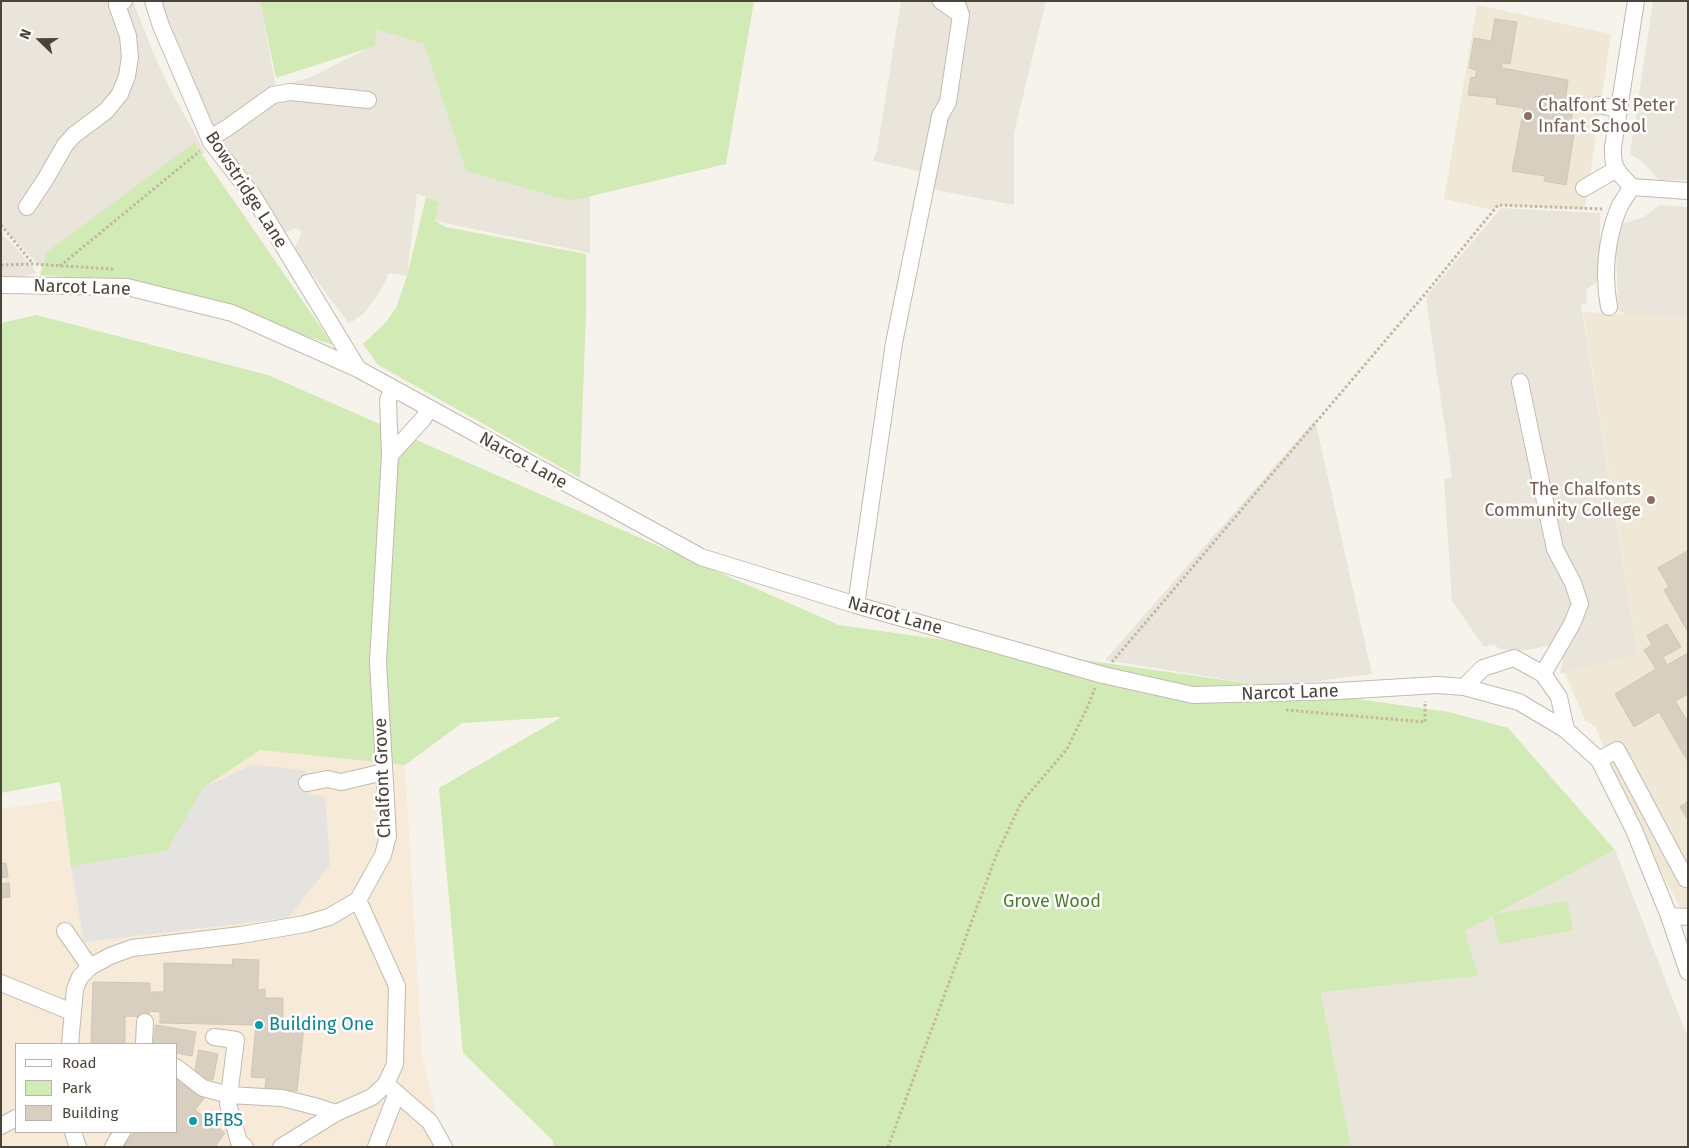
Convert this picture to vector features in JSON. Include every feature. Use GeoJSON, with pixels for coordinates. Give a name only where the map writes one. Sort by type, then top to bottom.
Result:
{"type":"FeatureCollection","features":[{"type":"Feature","properties":{"kind":"street"},"geometry":{"type":"LineString","coordinates":[[28,207],[65,144],[106,111],[120,94],[127,76],[130,57],[128,36],[118,5],[124,1]]}},
{"type":"Feature","properties":{"kind":"street","name":"Bowstridge Lane"},"geometry":{"type":"LineString","coordinates":[[153,1],[161,26],[210,140],[253,196],[358,370]]}},
{"type":"Feature","properties":{"kind":"street"},"geometry":{"type":"LineString","coordinates":[[856,605],[894,343],[940,116],[948,102],[959,8],[941,1]]}},
{"type":"Feature","properties":{"kind":"street"},"geometry":{"type":"LineString","coordinates":[[1636,1],[1618,110],[1612,160],[1616,170],[1632,187],[1688,192]]}},
{"type":"Feature","properties":{"kind":"street"},"geometry":{"type":"LineString","coordinates":[[210,140],[274,95],[290,92],[368,100]]}},
{"type":"Feature","properties":{"kind":"street"},"geometry":{"type":"LineString","coordinates":[[1598,105],[1618,110]]}},
{"type":"Feature","properties":{"kind":"street"},"geometry":{"type":"LineString","coordinates":[[1584,188],[1616,170]]}},
{"type":"Feature","properties":{"kind":"street"},"geometry":{"type":"LineString","coordinates":[[1609,307],[1606,293],[1607,260],[1611,234],[1618,209],[1632,187]]}},
{"type":"Feature","properties":{"kind":"street","name":"Narcot Lane"},"geometry":{"type":"LineString","coordinates":[[1,285],[127,287],[232,313],[358,370],[701,557],[1100,684],[1193,695],[1338,691],[1425,685],[1464,687],[1519,702],[1566,730],[1599,760],[1634,830],[1669,916],[1688,972]]}},
{"type":"Feature","properties":{"kind":"street"},"geometry":{"type":"LineString","coordinates":[[1520,382],[1555,548],[1580,604],[1572,624],[1543,674]]}},
{"type":"Feature","properties":{"kind":"street","name":"Chalfont Grove"},"geometry":{"type":"LineString","coordinates":[[358,900],[382,855],[388,836],[378,662],[390,455],[388,400],[392,390]]}},
{"type":"Feature","properties":{"kind":"street"},"geometry":{"type":"LineString","coordinates":[[390,455],[423,419],[429,409]]}},
{"type":"Feature","properties":{"kind":"street"},"geometry":{"type":"LineString","coordinates":[[1464,687],[1482,668],[1514,658],[1543,674],[1559,697],[1566,730]]}},
{"type":"Feature","properties":{"kind":"street"},"geometry":{"type":"LineString","coordinates":[[1599,760],[1617,750],[1686,879]]}},
{"type":"Feature","properties":{"kind":"street"},"geometry":{"type":"LineString","coordinates":[[307,782],[327,779],[341,782],[384,772]]}},
{"type":"Feature","properties":{"kind":"street"},"geometry":{"type":"LineString","coordinates":[[70,1043],[75,989],[80,977],[90,967],[110,956],[132,948],[241,935],[305,924],[330,917],[358,900],[397,986],[396,1064],[392,1089],[376,1147]]}},
{"type":"Feature","properties":{"kind":"street"},"geometry":{"type":"LineString","coordinates":[[1669,916],[1688,917]]}},
{"type":"Feature","properties":{"kind":"street"},"geometry":{"type":"LineString","coordinates":[[65,931],[90,967]]}},
{"type":"Feature","properties":{"kind":"street"},"geometry":{"type":"LineString","coordinates":[[1,983],[72,1012]]}},
{"type":"Feature","properties":{"kind":"street"},"geometry":{"type":"LineString","coordinates":[[144,1043],[145,1022]]}},
{"type":"Feature","properties":{"kind":"street"},"geometry":{"type":"LineString","coordinates":[[214,1037],[236,1040],[228,1104],[239,1142],[245,1147]]}},
{"type":"Feature","properties":{"kind":"street"},"geometry":{"type":"LineString","coordinates":[[178,1068],[203,1088],[228,1095],[282,1098],[318,1107],[336,1114]]}},
{"type":"Feature","properties":{"kind":"street"},"geometry":{"type":"LineString","coordinates":[[282,1147],[336,1114],[392,1089]]}},
{"type":"Feature","properties":{"kind":"street"},"geometry":{"type":"LineString","coordinates":[[392,1089],[430,1122],[444,1147]]}},
{"type":"Feature","properties":{"kind":"street"},"geometry":{"type":"LineString","coordinates":[[1,1126],[15,1119]]}},
{"type":"Feature","properties":{"kind":"street"},"geometry":{"type":"LineString","coordinates":[[73,1133],[78,1147]]}},
{"type":"Feature","properties":{"kind":"street"},"geometry":{"type":"LineString","coordinates":[[113,1147],[121,1133]]}},
{"type":"Feature","properties":{"kind":"path"},"geometry":{"type":"LineString","coordinates":[[59,266],[210,140]]}},
{"type":"Feature","properties":{"kind":"path"},"geometry":{"type":"LineString","coordinates":[[888,1147],[996,856],[1022,804],[1067,749],[1110,664],[1425,294],[1498,205],[1618,209]]}},
{"type":"Feature","properties":{"kind":"path"},"geometry":{"type":"LineString","coordinates":[[1,225],[33,264]]}},
{"type":"Feature","properties":{"kind":"path"},"geometry":{"type":"LineString","coordinates":[[1,265],[33,264],[112,269],[108,286]]}},
{"type":"Feature","properties":{"kind":"path"},"geometry":{"type":"LineString","coordinates":[[1279,709],[1426,722],[1425,685]]}},
{"type":"Feature","properties":{"kind":"shaded area"},"geometry":{"type":"Polygon","coordinates":[[[1,1],[133,1],[169,87],[205,152],[141,201],[44,270],[1,226],[1,1]]]}},
{"type":"Feature","properties":{"kind":"shaded area"},"geometry":{"type":"Polygon","coordinates":[[[148,1],[260,1],[276,87],[311,77],[372,46],[376,28],[424,44],[466,171],[590,193],[590,253],[435,221],[438,202],[417,194],[407,276],[389,273],[375,299],[363,314],[349,324],[294,250],[302,231],[295,228],[281,234],[232,163],[148,1]]]}},
{"type":"Feature","properties":{"kind":"shaded area"},"geometry":{"type":"Polygon","coordinates":[[[901,1],[1046,1],[1014,133],[1014,205],[931,189],[936,175],[873,161],[877,150],[901,1]]]}},
{"type":"Feature","properties":{"kind":"shaded area"},"geometry":{"type":"Polygon","coordinates":[[[1653,1],[1688,1],[1688,180],[1659,180],[1643,162],[1630,154],[1653,1]]]}},
{"type":"Feature","properties":{"kind":"shaded area","name":"Chalfont St Peter Infant School"},"geometry":{"type":"Polygon","coordinates":[[[1477,5],[1611,34],[1585,209],[1497,205],[1493,210],[1444,199],[1477,5]]]}},
{"type":"Feature","properties":{"kind":"shaded area"},"geometry":{"type":"Polygon","coordinates":[[[1659,205],[1688,207],[1688,318],[1626,315],[1618,310],[1616,247],[1619,225],[1644,217],[1659,205]]]}},
{"type":"Feature","properties":{"kind":"shaded area"},"geometry":{"type":"Polygon","coordinates":[[[1501,208],[1600,213],[1600,280],[1586,290],[1587,304],[1581,304],[1638,655],[1565,673],[1560,673],[1563,658],[1548,646],[1521,651],[1499,649],[1494,644],[1484,647],[1452,601],[1444,479],[1452,477],[1426,297],[1501,208]]]}},
{"type":"Feature","properties":{"kind":"shaded area"},"geometry":{"type":"Polygon","coordinates":[[[1,233],[15,247],[37,273],[1,281],[1,233]]]}},
{"type":"Feature","properties":{"kind":"shaded area","name":"The Chalfonts Community College"},"geometry":{"type":"Polygon","coordinates":[[[1583,312],[1688,318],[1688,909],[1683,911],[1636,823],[1595,726],[1585,721],[1565,673],[1638,655],[1583,312]]]}},
{"type":"Feature","properties":{"kind":"shaded area"},"geometry":{"type":"Polygon","coordinates":[[[1315,420],[1372,674],[1273,687],[1105,660],[1315,420]]]}},
{"type":"Feature","properties":{"kind":"shaded area"},"geometry":{"type":"Polygon","coordinates":[[[260,750],[405,765],[422,1056],[444,1147],[1,1147],[1,809],[68,799],[260,750]]]}},
{"type":"Feature","properties":{"kind":"shaded area"},"geometry":{"type":"Polygon","coordinates":[[[252,765],[305,771],[310,794],[325,797],[330,865],[288,918],[84,942],[71,866],[167,851],[203,788],[252,765]]]}},
{"type":"Feature","properties":{"kind":"shaded area"},"geometry":{"type":"Polygon","coordinates":[[[1615,850],[1688,1038],[1688,1147],[1351,1147],[1321,991],[1477,976],[1465,931],[1615,850]]]}},
{"type":"Feature","properties":{"kind":"green space"},"geometry":{"type":"Polygon","coordinates":[[[260,1],[754,1],[726,164],[570,201],[466,171],[424,44],[376,29],[375,46],[276,78],[260,1]]]}},
{"type":"Feature","properties":{"kind":"green space"},"geometry":{"type":"Polygon","coordinates":[[[194,143],[333,345],[142,283],[40,275],[47,252],[194,143]]]}},
{"type":"Feature","properties":{"kind":"green space"},"geometry":{"type":"Polygon","coordinates":[[[426,197],[439,202],[435,221],[446,227],[586,254],[586,312],[580,478],[378,365],[363,344],[386,322],[396,308],[407,276],[426,197]]]}},
{"type":"Feature","properties":{"kind":"green space","name":"Grove Wood"},"geometry":{"type":"Polygon","coordinates":[[[36,315],[268,375],[839,625],[1449,712],[1508,728],[1615,850],[1496,914],[1567,901],[1573,930],[1499,944],[1493,916],[1465,931],[1478,976],[1321,992],[1351,1147],[554,1147],[553,1141],[463,1053],[439,788],[562,717],[462,723],[405,765],[260,750],[203,788],[167,851],[71,866],[60,782],[1,793],[1,323],[36,315]]]}},
{"type":"Feature","properties":{"kind":"building"},"geometry":{"type":"Polygon","coordinates":[[[1495,19],[1517,22],[1510,64],[1502,63],[1502,68],[1568,80],[1565,103],[1574,105],[1569,133],[1574,134],[1566,185],[1544,181],[1545,176],[1512,171],[1524,108],[1496,104],[1497,98],[1468,95],[1471,77],[1475,78],[1477,70],[1469,68],[1474,38],[1491,41],[1495,19]]]}},
{"type":"Feature","properties":{"kind":"building"},"geometry":{"type":"Polygon","coordinates":[[[1688,551],[1688,632],[1664,590],[1669,587],[1658,568],[1688,551]]]}},
{"type":"Feature","properties":{"kind":"building"},"geometry":{"type":"Polygon","coordinates":[[[1667,624],[1681,647],[1663,657],[1667,665],[1688,653],[1688,694],[1675,701],[1688,722],[1688,762],[1659,712],[1634,727],[1615,694],[1656,669],[1644,650],[1652,645],[1647,636],[1667,624]]]}},
{"type":"Feature","properties":{"kind":"building"},"geometry":{"type":"Polygon","coordinates":[[[1688,802],[1688,820],[1680,807],[1688,802]]]}},
{"type":"Feature","properties":{"kind":"building"},"geometry":{"type":"Polygon","coordinates":[[[1,863],[6,863],[8,877],[1,878],[1,863]]]}},
{"type":"Feature","properties":{"kind":"building"},"geometry":{"type":"Polygon","coordinates":[[[9,883],[10,897],[2,898],[1,884],[9,883]]]}},
{"type":"Feature","properties":{"kind":"building","name":"Building One"},"geometry":{"type":"Polygon","coordinates":[[[233,959],[259,960],[258,990],[265,989],[265,998],[283,998],[283,1024],[304,1026],[297,1091],[265,1088],[266,1078],[251,1077],[256,1025],[160,1023],[160,1012],[149,1011],[150,1017],[125,1016],[125,1043],[91,1043],[93,982],[150,983],[150,992],[164,992],[164,963],[232,965],[233,959]]]}},
{"type":"Feature","properties":{"kind":"building"},"geometry":{"type":"Polygon","coordinates":[[[156,1025],[196,1032],[192,1056],[178,1053],[178,1043],[153,1043],[156,1025]]]}},
{"type":"Feature","properties":{"kind":"building"},"geometry":{"type":"Polygon","coordinates":[[[199,1050],[218,1054],[213,1080],[194,1077],[199,1050]]]}},
{"type":"Feature","properties":{"kind":"building","name":"BFBS"},"geometry":{"type":"Polygon","coordinates":[[[178,1077],[205,1097],[195,1110],[225,1133],[215,1147],[123,1147],[133,1133],[178,1133],[178,1077]]]}},
{"type":"Feature","properties":{"kind":"place","name":"Chalfont St Peter Infant School"},"geometry":{"type":"Point","coordinates":[1528,116]}},
{"type":"Feature","properties":{"kind":"place","name":"The Chalfonts Community College"},"geometry":{"type":"Point","coordinates":[1651,500]}},
{"type":"Feature","properties":{"kind":"place","name":"Building One"},"geometry":{"type":"Point","coordinates":[259,1025]}},
{"type":"Feature","properties":{"kind":"place","name":"BFBS"},"geometry":{"type":"Point","coordinates":[193,1121]}}]}
